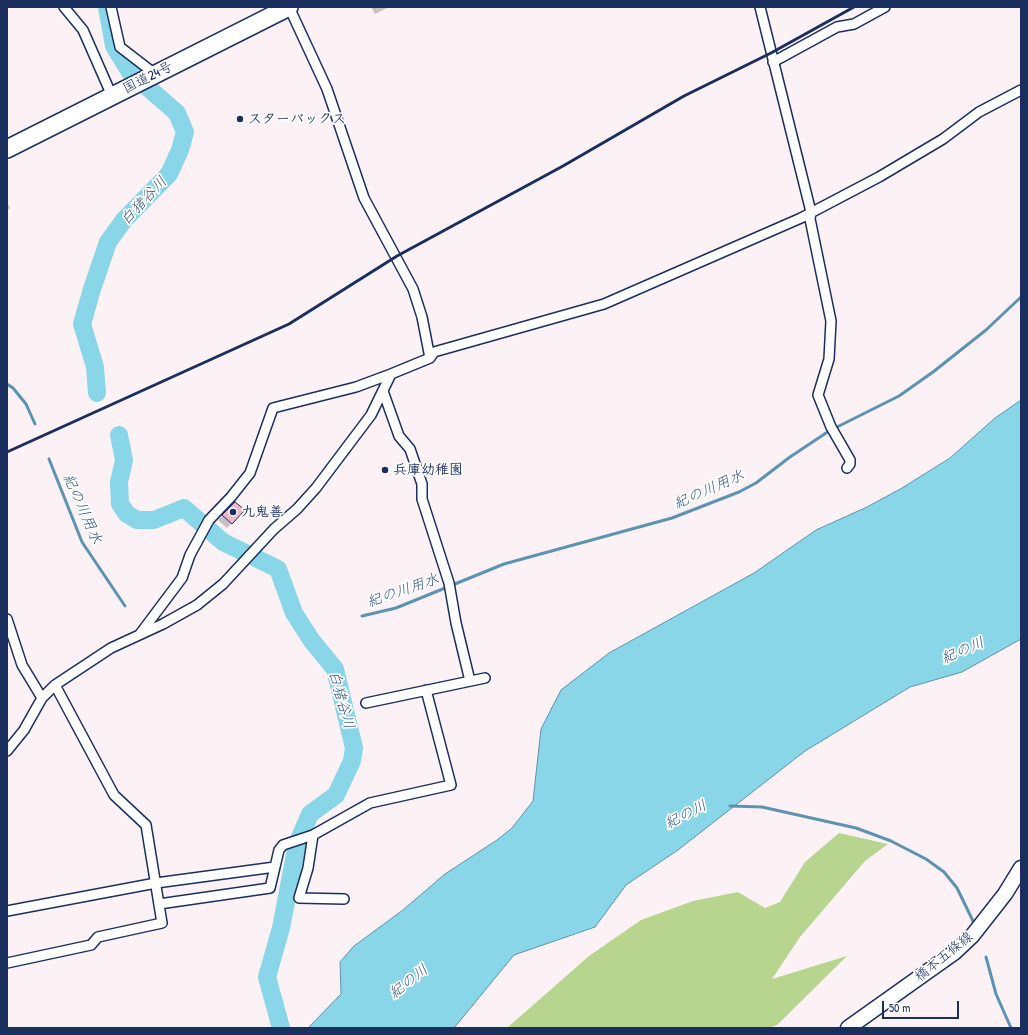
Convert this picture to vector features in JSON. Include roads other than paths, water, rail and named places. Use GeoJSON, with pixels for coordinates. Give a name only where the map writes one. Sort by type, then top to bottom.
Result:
{"type":"FeatureCollection","features":[{"type":"Feature","properties":{"kind":"highway","name":"国道24号"},"geometry":{"type":"LineString","coordinates":[[7,149],[289,7]]}},
{"type":"Feature","properties":{"kind":"main road","name":"橋本五條線"},"geometry":{"type":"LineString","coordinates":[[848,1028],[955,952],[972,936],[1005,894],[1021,868]]}},
{"type":"Feature","properties":{"kind":"street"},"geometry":{"type":"LineString","coordinates":[[64,7],[83,30],[112,96]]}},
{"type":"Feature","properties":{"kind":"street"},"geometry":{"type":"LineString","coordinates":[[111,7],[120,47],[155,74]]}},
{"type":"Feature","properties":{"kind":"street"},"geometry":{"type":"LineString","coordinates":[[289,7],[327,90],[364,198],[413,289],[422,317],[430,358]]}},
{"type":"Feature","properties":{"kind":"street"},"geometry":{"type":"LineString","coordinates":[[760,7],[811,212],[810,219],[831,321],[829,359],[818,395],[832,429],[850,460],[848,468]]}},
{"type":"Feature","properties":{"kind":"street"},"geometry":{"type":"LineString","coordinates":[[773,62],[837,27],[854,24],[885,7]]}},
{"type":"Feature","properties":{"kind":"street"},"geometry":{"type":"LineString","coordinates":[[139,634],[182,578],[190,555],[205,528],[250,473],[274,408],[356,387],[430,358],[434,352],[604,304],[801,218],[878,177],[943,139],[979,112],[1021,90]]}},
{"type":"Feature","properties":{"kind":"street"},"geometry":{"type":"LineString","coordinates":[[7,751],[24,730],[42,698],[55,685],[110,648],[163,624],[197,605],[223,584],[274,529],[297,509],[316,488],[359,433],[371,415],[391,374]]}},
{"type":"Feature","properties":{"kind":"street"},"geometry":{"type":"LineString","coordinates":[[383,391],[399,436],[410,449],[422,484],[422,499],[450,586],[456,623],[470,681]]}},
{"type":"Feature","properties":{"kind":"street"},"geometry":{"type":"LineString","coordinates":[[7,619],[22,665],[42,698]]}},
{"type":"Feature","properties":{"kind":"street"},"geometry":{"type":"LineString","coordinates":[[366,703],[485,678]]}},
{"type":"Feature","properties":{"kind":"street"},"geometry":{"type":"LineString","coordinates":[[7,963],[91,945],[98,937],[162,922],[146,825],[114,795],[55,685]]}},
{"type":"Feature","properties":{"kind":"street"},"geometry":{"type":"LineString","coordinates":[[159,904],[270,888],[279,850],[283,845],[313,836],[370,803],[450,785],[426,690]]}},
{"type":"Feature","properties":{"kind":"street"},"geometry":{"type":"LineString","coordinates":[[313,836],[308,868],[299,898],[344,899]]}},
{"type":"Feature","properties":{"kind":"street"},"geometry":{"type":"LineString","coordinates":[[7,911],[156,883],[275,867]]}},
{"type":"Feature","properties":{"kind":"water","name":"紀の川"},"geometry":{"type":"Polygon","coordinates":[[[1021,400],[1021,639],[962,672],[910,687],[805,751],[678,850],[626,885],[595,927],[514,955],[454,1028],[308,1028],[341,994],[340,962],[354,946],[403,910],[445,874],[497,840],[512,828],[533,801],[541,729],[561,690],[609,653],[754,573],[816,530],[867,507],[902,488],[950,458],[995,418],[1021,400]]]}},
{"type":"Feature","properties":{"kind":"waterway","name":"白猪谷川"},"geometry":{"type":"LineString","coordinates":[[97,393],[95,367],[82,324],[92,289],[108,242],[124,220],[169,174],[180,150],[185,132],[177,113],[130,72],[114,46],[107,7]]}},
{"type":"Feature","properties":{"kind":"waterway","name":"紀の川用水"},"geometry":{"type":"LineString","coordinates":[[362,616],[396,608],[504,564],[672,518],[739,492],[756,483],[790,457],[829,431],[899,396],[933,372],[986,330],[1021,297]]}},
{"type":"Feature","properties":{"kind":"waterway","name":"紀の川用水"},"geometry":{"type":"LineString","coordinates":[[7,384],[13,388],[26,404],[35,424]]}},
{"type":"Feature","properties":{"kind":"waterway","name":"白猪谷川"},"geometry":{"type":"LineString","coordinates":[[119,435],[124,460],[119,482],[120,504],[127,514],[137,520],[154,520],[184,508],[223,542],[278,569],[294,613],[312,641],[335,669],[354,748],[352,761],[336,795],[310,814],[297,844],[281,928],[267,977],[281,1028]]}},
{"type":"Feature","properties":{"kind":"waterway","name":"紀の川用水"},"geometry":{"type":"LineString","coordinates":[[49,459],[82,542],[125,606]]}},
{"type":"Feature","properties":{"kind":"waterway"},"geometry":{"type":"LineString","coordinates":[[730,806],[762,807],[856,828],[891,841],[926,859],[944,872],[957,888],[973,921]]}},
{"type":"Feature","properties":{"kind":"waterway"},"geometry":{"type":"LineString","coordinates":[[986,957],[996,994],[1011,1028]]}},
{"type":"Feature","properties":{"kind":"railway"},"geometry":{"type":"LineString","coordinates":[[7,452],[289,324],[397,256],[563,166],[684,96],[771,53],[854,7]]}},
{"type":"Feature","properties":{"kind":"place","name":"スターバックス"},"geometry":{"type":"Point","coordinates":[240,119]}},
{"type":"Feature","properties":{"kind":"place","name":"兵庫幼稚園"},"geometry":{"type":"Point","coordinates":[385,470]}},
{"type":"Feature","properties":{"kind":"place","name":"九鬼善"},"geometry":{"type":"Point","coordinates":[233,512]}}]}
